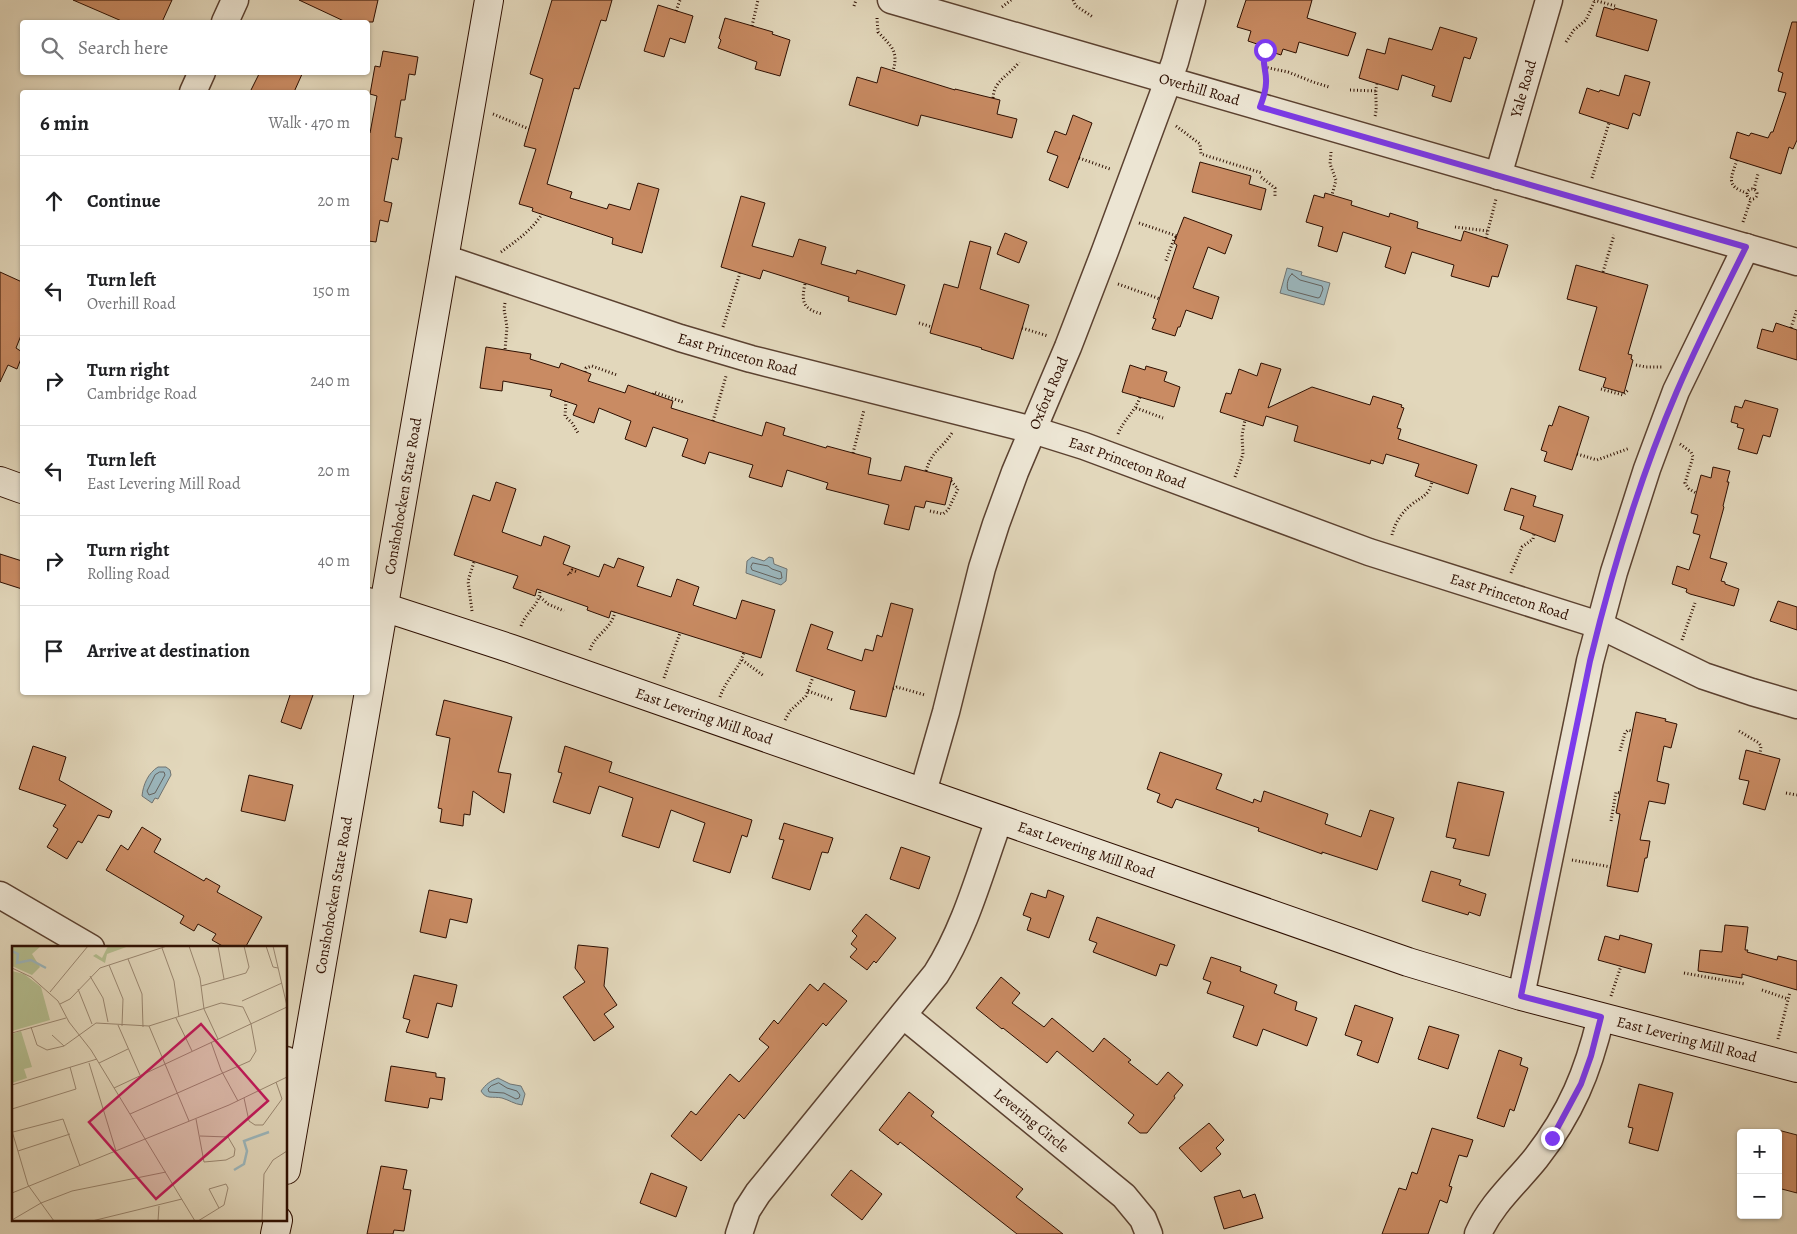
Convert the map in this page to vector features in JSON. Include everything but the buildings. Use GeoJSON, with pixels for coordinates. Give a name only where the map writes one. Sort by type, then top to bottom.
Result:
{"type":"FeatureCollection","features":[{"type":"Feature","properties":{"kind":"street"},"geometry":{"type":"LineString","coordinates":[[226,20],[235,0]]}},
{"type":"Feature","properties":{"kind":"street","name":"Conshohocken State Road"},"geometry":{"type":"LineString","coordinates":[[370,638],[444,258],[489,0]]}},
{"type":"Feature","properties":{"kind":"street","name":"Oxford Road"},"geometry":{"type":"LineString","coordinates":[[923,792],[982,568],[996,524],[1015,472],[1095,276],[1168,80],[1192,0]]}},
{"type":"Feature","properties":{"kind":"street","name":"Yale Road"},"geometry":{"type":"LineString","coordinates":[[1498,176],[1549,0]]}},
{"type":"Feature","properties":{"kind":"street","name":"Overhill Road"},"geometry":{"type":"LineString","coordinates":[[884,8],[1168,80],[1797,262]]}},
{"type":"Feature","properties":{"kind":"street"},"geometry":{"type":"LineString","coordinates":[[194,90],[201,75]]}},
{"type":"Feature","properties":{"kind":"street"},"geometry":{"type":"LineString","coordinates":[[1521,996],[1590,661],[1632,514],[1661,430],[1698,343],[1746,247]]}},
{"type":"Feature","properties":{"kind":"street","name":"East Princeton Road"},"geometry":{"type":"LineString","coordinates":[[444,258],[724,351],[1033,430],[1084,446],[1369,552],[1599,625],[1704,676],[1797,705]]}},
{"type":"Feature","properties":{"kind":"street","name":"East Levering Mill Road"},"geometry":{"type":"LineString","coordinates":[[376,604],[512,649],[1408,962],[1521,996],[1784,1065]]}},
{"type":"Feature","properties":{"kind":"street","name":"Conshohocken State Road"},"geometry":{"type":"LineString","coordinates":[[288,1147],[295,1065],[360,695]]}},
{"type":"Feature","properties":{"kind":"street"},"geometry":{"type":"LineString","coordinates":[[739,1234],[747,1210],[758,1193],[936,974],[951,951],[999,820]]}},
{"type":"Feature","properties":{"kind":"street"},"geometry":{"type":"LineString","coordinates":[[0,895],[89,946]]}},
{"type":"Feature","properties":{"kind":"street","name":"Levering Circle"},"geometry":{"type":"LineString","coordinates":[[903,1015],[1124,1196],[1143,1219],[1149,1234]]}},
{"type":"Feature","properties":{"kind":"street"},"geometry":{"type":"LineString","coordinates":[[1478,1234],[1483,1222],[1496,1204],[1552,1138],[1581,1084],[1591,1056],[1601,1017]]}},
{"type":"Feature","properties":{"kind":"path"},"geometry":{"type":"LineString","coordinates":[[676,11],[680,0]]}},
{"type":"Feature","properties":{"kind":"path"},"geometry":{"type":"LineString","coordinates":[[752,26],[758,0]]}},
{"type":"Feature","properties":{"kind":"path"},"geometry":{"type":"LineString","coordinates":[[854,6],[856,0]]}},
{"type":"Feature","properties":{"kind":"path"},"geometry":{"type":"LineString","coordinates":[[1073,0],[1076,6],[1093,17]]}},
{"type":"Feature","properties":{"kind":"path"},"geometry":{"type":"LineString","coordinates":[[1566,42],[1574,30],[1586,20],[1594,0],[1615,6]]}},
{"type":"Feature","properties":{"kind":"path"},"geometry":{"type":"LineString","coordinates":[[884,8],[878,32],[892,46],[896,61],[893,71]]}},
{"type":"Feature","properties":{"kind":"path"},"geometry":{"type":"LineString","coordinates":[[1260,107],[1266,80],[1264,66],[1265,50]]}},
{"type":"Feature","properties":{"kind":"path"},"geometry":{"type":"LineString","coordinates":[[993,98],[994,90],[999,82],[1012,71],[1022,58]]}},
{"type":"Feature","properties":{"kind":"path"},"geometry":{"type":"LineString","coordinates":[[1264,66],[1288,72],[1329,87]]}},
{"type":"Feature","properties":{"kind":"path"},"geometry":{"type":"LineString","coordinates":[[1368,138],[1376,111],[1377,84]]}},
{"type":"Feature","properties":{"kind":"path"},"geometry":{"type":"LineString","coordinates":[[1350,90],[1376,91]]}},
{"type":"Feature","properties":{"kind":"path"},"geometry":{"type":"LineString","coordinates":[[490,113],[521,124],[529,129]]}},
{"type":"Feature","properties":{"kind":"path"},"geometry":{"type":"LineString","coordinates":[[1171,120],[1179,129],[1200,144],[1200,154],[1262,175],[1275,188],[1275,198]]}},
{"type":"Feature","properties":{"kind":"path"},"geometry":{"type":"LineString","coordinates":[[1590,184],[1609,123]]}},
{"type":"Feature","properties":{"kind":"path"},"geometry":{"type":"LineString","coordinates":[[1332,146],[1330,164],[1336,180],[1332,195]]}},
{"type":"Feature","properties":{"kind":"path"},"geometry":{"type":"LineString","coordinates":[[1079,158],[1117,172]]}},
{"type":"Feature","properties":{"kind":"path"},"geometry":{"type":"LineString","coordinates":[[1737,160],[1731,180],[1732,185],[1737,190],[1747,193],[1749,198],[1754,198],[1757,194],[1754,189],[1758,174]]}},
{"type":"Feature","properties":{"kind":"path"},"geometry":{"type":"LineString","coordinates":[[1747,193],[1749,189],[1754,189]]}},
{"type":"Feature","properties":{"kind":"path"},"geometry":{"type":"LineString","coordinates":[[1486,238],[1495,203]]}},
{"type":"Feature","properties":{"kind":"path"},"geometry":{"type":"LineString","coordinates":[[501,253],[536,224],[542,214]]}},
{"type":"Feature","properties":{"kind":"path"},"geometry":{"type":"LineString","coordinates":[[1134,221],[1177,236],[1174,239],[1166,263]]}},
{"type":"Feature","properties":{"kind":"path"},"geometry":{"type":"LineString","coordinates":[[1455,227],[1488,230]]}},
{"type":"Feature","properties":{"kind":"path"},"geometry":{"type":"LineString","coordinates":[[1603,272],[1616,228]]}},
{"type":"Feature","properties":{"kind":"path"},"geometry":{"type":"LineString","coordinates":[[712,421],[740,273]]}},
{"type":"Feature","properties":{"kind":"path"},"geometry":{"type":"LineString","coordinates":[[1095,276],[1160,299]]}},
{"type":"Feature","properties":{"kind":"path"},"geometry":{"type":"LineString","coordinates":[[505,350],[507,327],[504,309],[513,281]]}},
{"type":"Feature","properties":{"kind":"path"},"geometry":{"type":"LineString","coordinates":[[805,284],[802,297],[804,302],[813,312],[822,314]]}},
{"type":"Feature","properties":{"kind":"path"},"geometry":{"type":"LineString","coordinates":[[1792,328],[1797,309]]}},
{"type":"Feature","properties":{"kind":"path"},"geometry":{"type":"LineString","coordinates":[[919,323],[932,327]]}},
{"type":"Feature","properties":{"kind":"path"},"geometry":{"type":"LineString","coordinates":[[585,372],[586,368],[592,366],[617,374]]}},
{"type":"Feature","properties":{"kind":"path"},"geometry":{"type":"LineString","coordinates":[[853,453],[869,389]]}},
{"type":"Feature","properties":{"kind":"path"},"geometry":{"type":"LineString","coordinates":[[1601,389],[1623,395],[1628,390]]}},
{"type":"Feature","properties":{"kind":"path"},"geometry":{"type":"LineString","coordinates":[[653,394],[654,392],[683,402]]}},
{"type":"Feature","properties":{"kind":"path"},"geometry":{"type":"LineString","coordinates":[[1110,455],[1124,420],[1136,408],[1140,397]]}},
{"type":"Feature","properties":{"kind":"path"},"geometry":{"type":"LineString","coordinates":[[566,401],[565,416],[578,433]]}},
{"type":"Feature","properties":{"kind":"path"},"geometry":{"type":"LineString","coordinates":[[1136,408],[1163,418]]}},
{"type":"Feature","properties":{"kind":"path"},"geometry":{"type":"LineString","coordinates":[[926,471],[933,454],[951,435],[959,411]]}},
{"type":"Feature","properties":{"kind":"path"},"geometry":{"type":"LineString","coordinates":[[1234,480],[1243,454],[1242,435],[1245,420]]}},
{"type":"Feature","properties":{"kind":"path"},"geometry":{"type":"LineString","coordinates":[[1577,454],[1598,460],[1637,446]]}},
{"type":"Feature","properties":{"kind":"path"},"geometry":{"type":"LineString","coordinates":[[1686,448],[1693,457],[1693,461],[1685,483],[1689,489],[1696,493]]}},
{"type":"Feature","properties":{"kind":"path"},"geometry":{"type":"LineString","coordinates":[[930,511],[943,514],[948,510],[958,489],[951,480]]}},
{"type":"Feature","properties":{"kind":"path"},"geometry":{"type":"LineString","coordinates":[[1391,537],[1397,520],[1412,504],[1427,494],[1432,482]]}},
{"type":"Feature","properties":{"kind":"path"},"geometry":{"type":"LineString","coordinates":[[1510,576],[1518,554],[1522,547],[1533,539],[1534,534]]}},
{"type":"Feature","properties":{"kind":"path"},"geometry":{"type":"LineString","coordinates":[[472,612],[468,581],[474,562]]}},
{"type":"Feature","properties":{"kind":"path"},"geometry":{"type":"LineString","coordinates":[[568,574],[572,570],[577,572]]}},
{"type":"Feature","properties":{"kind":"path"},"geometry":{"type":"LineString","coordinates":[[520,629],[528,611],[538,602],[540,590]]}},
{"type":"Feature","properties":{"kind":"path"},"geometry":{"type":"LineString","coordinates":[[540,597],[548,604],[564,611]]}},
{"type":"Feature","properties":{"kind":"path"},"geometry":{"type":"LineString","coordinates":[[1674,662],[1695,603]]}},
{"type":"Feature","properties":{"kind":"path"},"geometry":{"type":"LineString","coordinates":[[588,652],[595,640],[610,625],[615,612]]}},
{"type":"Feature","properties":{"kind":"path"},"geometry":{"type":"LineString","coordinates":[[663,678],[680,633]]}},
{"type":"Feature","properties":{"kind":"path"},"geometry":{"type":"LineString","coordinates":[[719,698],[724,685],[742,660],[744,652]]}},
{"type":"Feature","properties":{"kind":"path"},"geometry":{"type":"LineString","coordinates":[[742,660],[764,676]]}},
{"type":"Feature","properties":{"kind":"path"},"geometry":{"type":"LineString","coordinates":[[784,721],[790,711],[802,700],[808,691],[813,677]]}},
{"type":"Feature","properties":{"kind":"path"},"geometry":{"type":"LineString","coordinates":[[894,687],[948,702]]}},
{"type":"Feature","properties":{"kind":"path"},"geometry":{"type":"LineString","coordinates":[[808,691],[833,700]]}},
{"type":"Feature","properties":{"kind":"path"},"geometry":{"type":"LineString","coordinates":[[1620,751],[1625,733],[1628,730],[1632,731]]}},
{"type":"Feature","properties":{"kind":"path"},"geometry":{"type":"LineString","coordinates":[[1739,732],[1759,743],[1761,746],[1760,754]]}},
{"type":"Feature","properties":{"kind":"path"},"geometry":{"type":"LineString","coordinates":[[1611,821],[1616,792],[1620,793]]}},
{"type":"Feature","properties":{"kind":"path"},"geometry":{"type":"LineString","coordinates":[[1786,793],[1797,795]]}},
{"type":"Feature","properties":{"kind":"path"},"geometry":{"type":"LineString","coordinates":[[1566,859],[1610,867]]}},
{"type":"Feature","properties":{"kind":"path"},"geometry":{"type":"LineString","coordinates":[[1684,972],[1745,984]]}},
{"type":"Feature","properties":{"kind":"path"},"geometry":{"type":"LineString","coordinates":[[1762,990],[1788,1000]]}},
{"type":"Feature","properties":{"kind":"path"},"geometry":{"type":"LineString","coordinates":[[1784,1065],[1790,992]]}},
{"type":"Feature","properties":{"kind":"water"},"geometry":{"type":"Polygon","coordinates":[[[1287,268],[1302,272],[1301,275],[1330,283],[1324,305],[1280,293],[1287,268]]]}},
{"type":"Feature","properties":{"kind":"water"},"geometry":{"type":"Polygon","coordinates":[[[752,557],[764,561],[769,557],[773,558],[774,564],[787,569],[786,581],[781,585],[746,573],[747,561],[752,557]]]}},
{"type":"Feature","properties":{"kind":"water"},"geometry":{"type":"Polygon","coordinates":[[[158,767],[166,767],[170,770],[171,775],[158,799],[155,798],[152,803],[142,796],[149,776],[158,767]]]}},
{"type":"Feature","properties":{"kind":"water"},"geometry":{"type":"Polygon","coordinates":[[[498,1078],[510,1084],[521,1086],[525,1094],[522,1105],[502,1098],[487,1097],[483,1094],[481,1091],[485,1086],[498,1078]]]}},
{"type":"Feature","properties":{"kind":"route"},"geometry":{"type":"LineString","coordinates":[[1265,50],[1263,61],[1266,80],[1260,107],[1746,247],[1698,343],[1661,430],[1632,514],[1590,661],[1521,996],[1601,1017],[1591,1056],[1581,1084],[1552,1138]]}}]}
